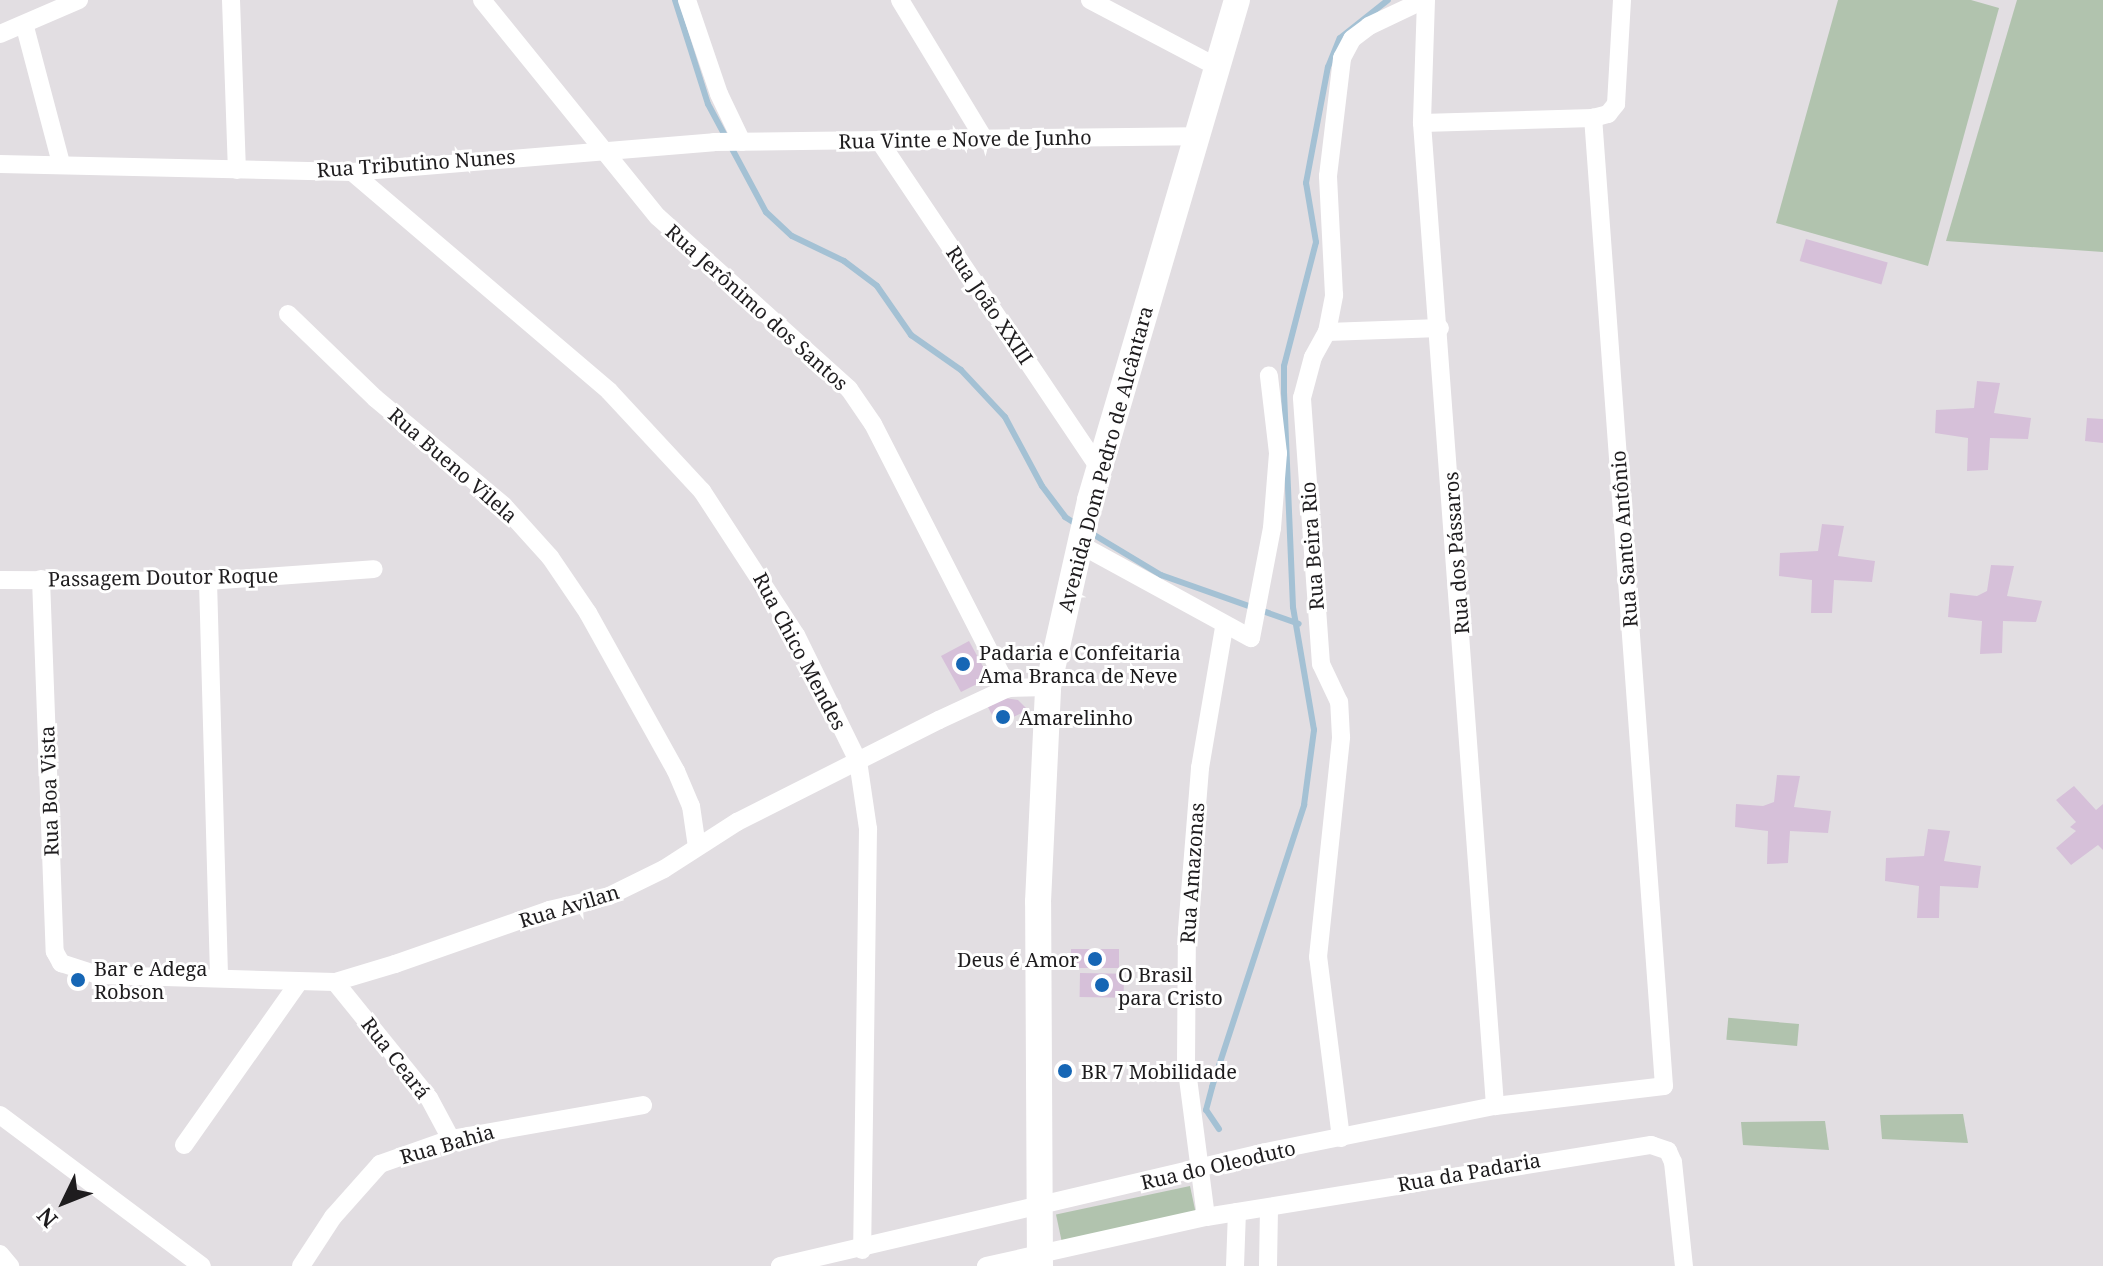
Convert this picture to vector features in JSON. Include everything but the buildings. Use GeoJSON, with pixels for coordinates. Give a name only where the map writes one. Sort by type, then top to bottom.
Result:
{"type":"FeatureCollection","features":[{"type":"Feature","properties":{"kind":"street"},"geometry":{"type":"LineString","coordinates":[[0,34],[25,27],[79,0]]}},
{"type":"Feature","properties":{"kind":"street"},"geometry":{"type":"LineString","coordinates":[[231,0],[237,170]]}},
{"type":"Feature","properties":{"kind":"street","name":"Rua Jerônimo dos Santos"},"geometry":{"type":"LineString","coordinates":[[482,0],[598,149],[658,217],[849,389],[873,424],[1008,688]]}},
{"type":"Feature","properties":{"kind":"street"},"geometry":{"type":"LineString","coordinates":[[687,0],[739,142]]}},
{"type":"Feature","properties":{"kind":"street"},"geometry":{"type":"LineString","coordinates":[[900,0],[983,137]]}},
{"type":"Feature","properties":{"kind":"street"},"geometry":{"type":"LineString","coordinates":[[1090,0],[1217,67]]}},
{"type":"Feature","properties":{"kind":"street","name":"Avenida Dom Pedro de Alcântara"},"geometry":{"type":"LineString","coordinates":[[1040,1260],[1039,888],[1048,687],[1090,500],[1194,136],[1237,0]]}},
{"type":"Feature","properties":{"kind":"street","name":"Rua dos Pássaros"},"geometry":{"type":"LineString","coordinates":[[1425,0],[1422,123],[1440,328],[1495,1106]]}},
{"type":"Feature","properties":{"kind":"street","name":"Rua Beira Rio"},"geometry":{"type":"LineString","coordinates":[[1341,1138],[1318,957],[1341,737],[1339,702],[1321,664],[1302,398],[1313,357],[1327,332],[1334,295],[1328,176],[1342,58],[1352,39],[1369,26],[1425,0]]}},
{"type":"Feature","properties":{"kind":"street"},"geometry":{"type":"LineString","coordinates":[[1422,123],[1593,118],[1608,114],[1617,98],[1622,0]]}},
{"type":"Feature","properties":{"kind":"street"},"geometry":{"type":"LineString","coordinates":[[25,27],[61,163]]}},
{"type":"Feature","properties":{"kind":"street","name":"Rua Santo Antônio"},"geometry":{"type":"LineString","coordinates":[[1593,118],[1665,1083],[1659,1090]]}},
{"type":"Feature","properties":{"kind":"street","name":"Rua Vinte e Nove de Junho"},"geometry":{"type":"LineString","coordinates":[[739,142],[1194,136]]}},
{"type":"Feature","properties":{"kind":"street","name":"Rua Tributino Nunes"},"geometry":{"type":"LineString","coordinates":[[0,164],[352,172],[598,149],[739,142]]}},
{"type":"Feature","properties":{"kind":"street","name":"Rua João XXIII"},"geometry":{"type":"LineString","coordinates":[[880,142],[1099,468]]}},
{"type":"Feature","properties":{"kind":"street","name":"Rua Chico Mendes"},"geometry":{"type":"LineString","coordinates":[[352,172],[609,391],[702,491],[796,635],[858,761],[868,829],[862,1250]]}},
{"type":"Feature","properties":{"kind":"street","name":"Rua Bueno Vilela"},"geometry":{"type":"LineString","coordinates":[[288,314],[375,398],[504,506],[550,557],[588,613],[676,771],[691,806],[697,847]]}},
{"type":"Feature","properties":{"kind":"street"},"geometry":{"type":"LineString","coordinates":[[1327,332],[1440,328]]}},
{"type":"Feature","properties":{"kind":"street"},"geometry":{"type":"LineString","coordinates":[[1081,538],[1224,627],[1253,632],[1278,453],[1269,376]]}},
{"type":"Feature","properties":{"kind":"street","name":"Passagem Doutor Roque"},"geometry":{"type":"LineString","coordinates":[[0,580],[208,581],[374,569]]}},
{"type":"Feature","properties":{"kind":"street","name":"Rua Boa Vista"},"geometry":{"type":"LineString","coordinates":[[41,579],[55,952],[61,963],[98,975]]}},
{"type":"Feature","properties":{"kind":"street"},"geometry":{"type":"LineString","coordinates":[[208,581],[219,976]]}},
{"type":"Feature","properties":{"kind":"street","name":"Rua Amazonas"},"geometry":{"type":"LineString","coordinates":[[1206,1217],[1197,1169],[1186,1064],[1190,861],[1224,627]]}},
{"type":"Feature","properties":{"kind":"street","name":"Rua Avilan"},"geometry":{"type":"LineString","coordinates":[[98,975],[219,976],[335,982],[549,910],[609,896],[858,761],[1008,688],[1048,687]]}},
{"type":"Feature","properties":{"kind":"street"},"geometry":{"type":"LineString","coordinates":[[184,1145],[299,982]]}},
{"type":"Feature","properties":{"kind":"street","name":"Rua Ceará"},"geometry":{"type":"LineString","coordinates":[[335,982],[429,1098],[451,1139]]}},
{"type":"Feature","properties":{"kind":"street","name":"Rua do Oleoduto"},"geometry":{"type":"LineString","coordinates":[[780,1266],[862,1250],[1197,1169],[1495,1106],[1659,1090]]}},
{"type":"Feature","properties":{"kind":"street","name":"Rua Bahia"},"geometry":{"type":"LineString","coordinates":[[301,1266],[333,1217],[380,1164],[451,1139],[643,1105]]}},
{"type":"Feature","properties":{"kind":"street"},"geometry":{"type":"LineString","coordinates":[[0,1115],[202,1266]]}},
{"type":"Feature","properties":{"kind":"street","name":"Rua da Padaria"},"geometry":{"type":"LineString","coordinates":[[1269,1208],[1535,1161],[1651,1145],[1668,1151],[1674,1166],[1684,1266]]}},
{"type":"Feature","properties":{"kind":"street"},"geometry":{"type":"LineString","coordinates":[[986,1266],[1040,1260],[1206,1217],[1269,1208],[1268,1266]]}},
{"type":"Feature","properties":{"kind":"street"},"geometry":{"type":"LineString","coordinates":[[1235,1266],[1237,1212]]}},
{"type":"Feature","properties":{"kind":"street"},"geometry":{"type":"LineString","coordinates":[[0,1254],[10,1266]]}},
{"type":"Feature","properties":{"kind":"green space"},"geometry":{"type":"Polygon","coordinates":[[[1838,0],[1971,0],[1999,8],[1928,266],[1776,223],[1838,0]]]}},
{"type":"Feature","properties":{"kind":"green space"},"geometry":{"type":"Polygon","coordinates":[[[2017,0],[2103,0],[2103,252],[1946,241],[2017,0]]]}},
{"type":"Feature","properties":{"kind":"green space"},"geometry":{"type":"Polygon","coordinates":[[[1728,1018],[1799,1024],[1797,1046],[1726,1040],[1728,1018]]]}},
{"type":"Feature","properties":{"kind":"green space"},"geometry":{"type":"Polygon","coordinates":[[[1963,1114],[1968,1143],[1882,1139],[1880,1115],[1963,1114]]]}},
{"type":"Feature","properties":{"kind":"green space"},"geometry":{"type":"Polygon","coordinates":[[[1825,1121],[1829,1150],[1743,1145],[1741,1122],[1825,1121]]]}},
{"type":"Feature","properties":{"kind":"green space"},"geometry":{"type":"Polygon","coordinates":[[[1190,1186],[1196,1214],[1062,1243],[1056,1214],[1190,1186]]]}},
{"type":"Feature","properties":{"kind":"waterway"},"geometry":{"type":"LineString","coordinates":[[675,0],[708,104],[766,212],[792,236],[844,261],[877,286],[911,335],[961,370],[1005,417],[1042,486],[1065,517],[1078,525]]}},
{"type":"Feature","properties":{"kind":"waterway"},"geometry":{"type":"LineString","coordinates":[[1219,1129],[1206,1110],[1304,805],[1314,730],[1293,607],[1284,393],[1284,366],[1316,242],[1306,183],[1328,67],[1340,38],[1388,0]]}},
{"type":"Feature","properties":{"kind":"waterway"},"geometry":{"type":"LineString","coordinates":[[1091,533],[1161,575],[1299,624]]}},
{"type":"Feature","properties":{"kind":"place","name":"Padaria e Confeitaria Ama Branca de Neve"},"geometry":{"type":"Point","coordinates":[963,664]}},
{"type":"Feature","properties":{"kind":"place","name":"Amarelinho"},"geometry":{"type":"Point","coordinates":[1003,717]}},
{"type":"Feature","properties":{"kind":"place","name":"Deus é Amor"},"geometry":{"type":"Point","coordinates":[1095,959]}},
{"type":"Feature","properties":{"kind":"place","name":"Bar e Adega Robson"},"geometry":{"type":"Point","coordinates":[78,980]}},
{"type":"Feature","properties":{"kind":"place","name":"O Brasil para Cristo"},"geometry":{"type":"Point","coordinates":[1102,985]}},
{"type":"Feature","properties":{"kind":"place","name":"BR 7 Mobilidade"},"geometry":{"type":"Point","coordinates":[1065,1071]}}]}
